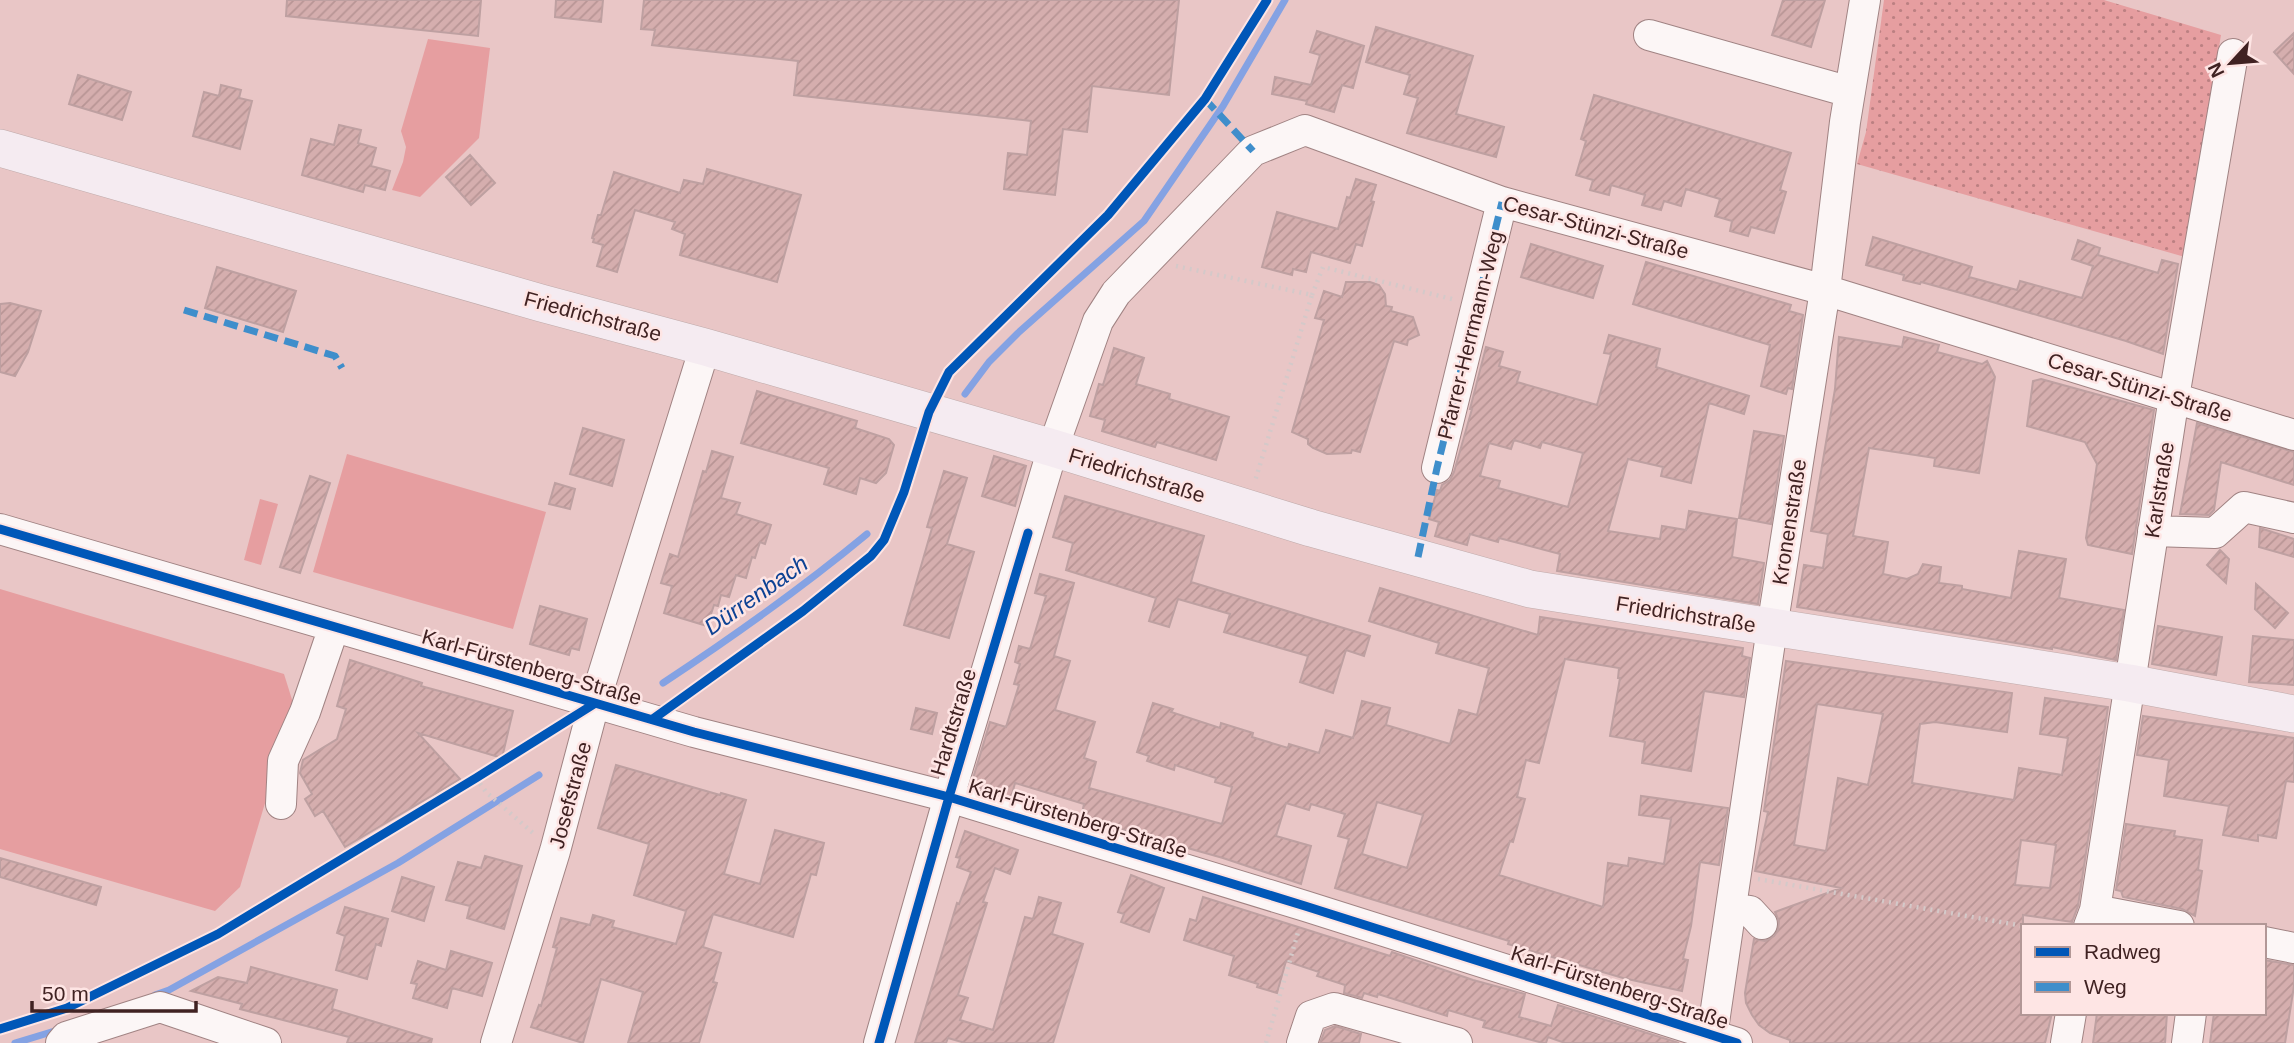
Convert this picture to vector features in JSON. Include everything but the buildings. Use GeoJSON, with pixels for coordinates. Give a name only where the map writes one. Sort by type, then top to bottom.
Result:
{"type":"FeatureCollection","features":[{"type":"Feature","properties":{"kind":"main road","name":"Friedrichstraße"},"geometry":{"type":"LineString","coordinates":[[1,152],[541,303],[705,346],[1053,448],[1247,509],[1530,589],[2129,682],[2294,714]]}},
{"type":"Feature","properties":{"kind":"street","name":"Kronenstraße"},"geometry":{"type":"LineString","coordinates":[[1721,1040],[1731,908],[1825,290],[1850,92],[1865,0]]}},
{"type":"Feature","properties":{"kind":"street"},"geometry":{"type":"LineString","coordinates":[[1649,34],[1850,92]]}},
{"type":"Feature","properties":{"kind":"street","name":"Karlstraße"},"geometry":{"type":"LineString","coordinates":[[2092,918],[2174,397],[2232,54]]}},
{"type":"Feature","properties":{"kind":"street","name":"Cesar-Stünzi-Straße"},"geometry":{"type":"LineString","coordinates":[[1053,448],[1098,321],[1116,293],[1253,151],[1305,130],[1502,202],[1825,290],[2294,435]]}},
{"type":"Feature","properties":{"kind":"street","name":"Pfarrer-Herrmann-Weg"},"geometry":{"type":"LineString","coordinates":[[1437,468],[1502,202]]}},
{"type":"Feature","properties":{"kind":"street","name":"Josefstraße"},"geometry":{"type":"LineString","coordinates":[[496,1043],[555,851],[594,704],[705,346]]}},
{"type":"Feature","properties":{"kind":"street","name":"Hardtstraße"},"geometry":{"type":"LineString","coordinates":[[879,1043],[1053,448]]}},
{"type":"Feature","properties":{"kind":"street"},"geometry":{"type":"LineString","coordinates":[[2153,531],[2216,533],[2244,507],[2294,518]]}},
{"type":"Feature","properties":{"kind":"street","name":"Karl-Fürstenberg-Straße"},"geometry":{"type":"LineString","coordinates":[[0,529],[694,733],[949,797],[1306,906],[1721,1040]]}},
{"type":"Feature","properties":{"kind":"street"},"geometry":{"type":"LineString","coordinates":[[281,804],[284,761],[305,712],[334,627]]}},
{"type":"Feature","properties":{"kind":"street"},"geometry":{"type":"LineString","coordinates":[[1731,908],[1750,911],[1762,924]]}},
{"type":"Feature","properties":{"kind":"street"},"geometry":{"type":"LineString","coordinates":[[2092,918],[2157,924]]}},
{"type":"Feature","properties":{"kind":"street"},"geometry":{"type":"LineString","coordinates":[[2266,942],[2294,947]]}},
{"type":"Feature","properties":{"kind":"street"},"geometry":{"type":"LineString","coordinates":[[64,1040],[160,1007],[266,1043]]}},
{"type":"Feature","properties":{"kind":"street"},"geometry":{"type":"LineString","coordinates":[[1301,1043],[1311,1016],[1334,1008],[1457,1043]]}},
{"type":"Feature","properties":{"kind":"street"},"geometry":{"type":"LineString","coordinates":[[2066,1043],[2071,1015]]}},
{"type":"Feature","properties":{"kind":"street"},"geometry":{"type":"LineString","coordinates":[[2187,1043],[2191,1015]]}},
{"type":"Feature","properties":{"kind":"path"},"geometry":{"type":"LineString","coordinates":[[1147,260],[1312,295]]}},
{"type":"Feature","properties":{"kind":"path"},"geometry":{"type":"LineString","coordinates":[[1247,509],[1312,295],[1323,267],[1477,305]]}},
{"type":"Feature","properties":{"kind":"path"},"geometry":{"type":"LineString","coordinates":[[476,778],[486,792],[555,851]]}},
{"type":"Feature","properties":{"kind":"path"},"geometry":{"type":"LineString","coordinates":[[1737,875],[2021,926]]}},
{"type":"Feature","properties":{"kind":"path"},"geometry":{"type":"LineString","coordinates":[[1266,1043],[1306,906]]}},
{"type":"Feature","properties":{"kind":"shaded area"},"geometry":{"type":"Polygon","coordinates":[[[1884,0],[2104,0],[2221,35],[2185,257],[1857,164],[1866,132],[1884,0]]]}},
{"type":"Feature","properties":{"kind":"shaded area"},"geometry":{"type":"Polygon","coordinates":[[[428,39],[490,48],[479,138],[420,197],[392,190],[406,147],[401,131],[428,39]]]}},
{"type":"Feature","properties":{"kind":"shaded area"},"geometry":{"type":"Polygon","coordinates":[[[347,454],[546,512],[513,629],[313,572],[347,454]]]}},
{"type":"Feature","properties":{"kind":"shaded area"},"geometry":{"type":"Polygon","coordinates":[[[260,499],[278,504],[261,565],[244,560],[260,499]]]}},
{"type":"Feature","properties":{"kind":"shaded area"},"geometry":{"type":"Polygon","coordinates":[[[0,589],[284,674],[294,706],[240,887],[215,911],[0,849],[0,589]]]}},
{"type":"Feature","properties":{"kind":"waterway","name":"Dürrenbach"},"geometry":{"type":"LineString","coordinates":[[965,394],[989,362],[1018,333],[1144,221],[1223,106],[1285,0]]}},
{"type":"Feature","properties":{"kind":"waterway","name":"Dürrenbach"},"geometry":{"type":"LineString","coordinates":[[663,683],[767,611],[867,534]]}},
{"type":"Feature","properties":{"kind":"waterway","name":"Dürrenbach"},"geometry":{"type":"LineString","coordinates":[[155,995],[169,990],[398,863],[539,775]]}},
{"type":"Feature","properties":{"kind":"waterway","name":"Dürrenbach"},"geometry":{"type":"LineString","coordinates":[[15,1043],[58,1030]]}},
{"type":"Feature","properties":{"kind":"marked path"},"geometry":{"type":"LineString","coordinates":[[1205,99],[1253,151]]}},
{"type":"Feature","properties":{"kind":"marked path"},"geometry":{"type":"LineString","coordinates":[[1418,557],[1502,202]]}},
{"type":"Feature","properties":{"kind":"marked path"},"geometry":{"type":"LineString","coordinates":[[184,310],[335,356],[342,368]]}},
{"type":"Feature","properties":{"kind":"cycle path"},"geometry":{"type":"LineString","coordinates":[[653,719],[803,611],[871,556],[884,540],[904,492],[929,412],[949,372],[1108,215],[1205,99],[1267,0]]}},
{"type":"Feature","properties":{"kind":"cycle path"},"geometry":{"type":"LineString","coordinates":[[0,529],[694,732],[949,797],[1737,1043]]}},
{"type":"Feature","properties":{"kind":"cycle path"},"geometry":{"type":"LineString","coordinates":[[879,1043],[1028,533]]}},
{"type":"Feature","properties":{"kind":"cycle path"},"geometry":{"type":"LineString","coordinates":[[0,1029],[67,1008],[218,934],[594,704]]}}]}
